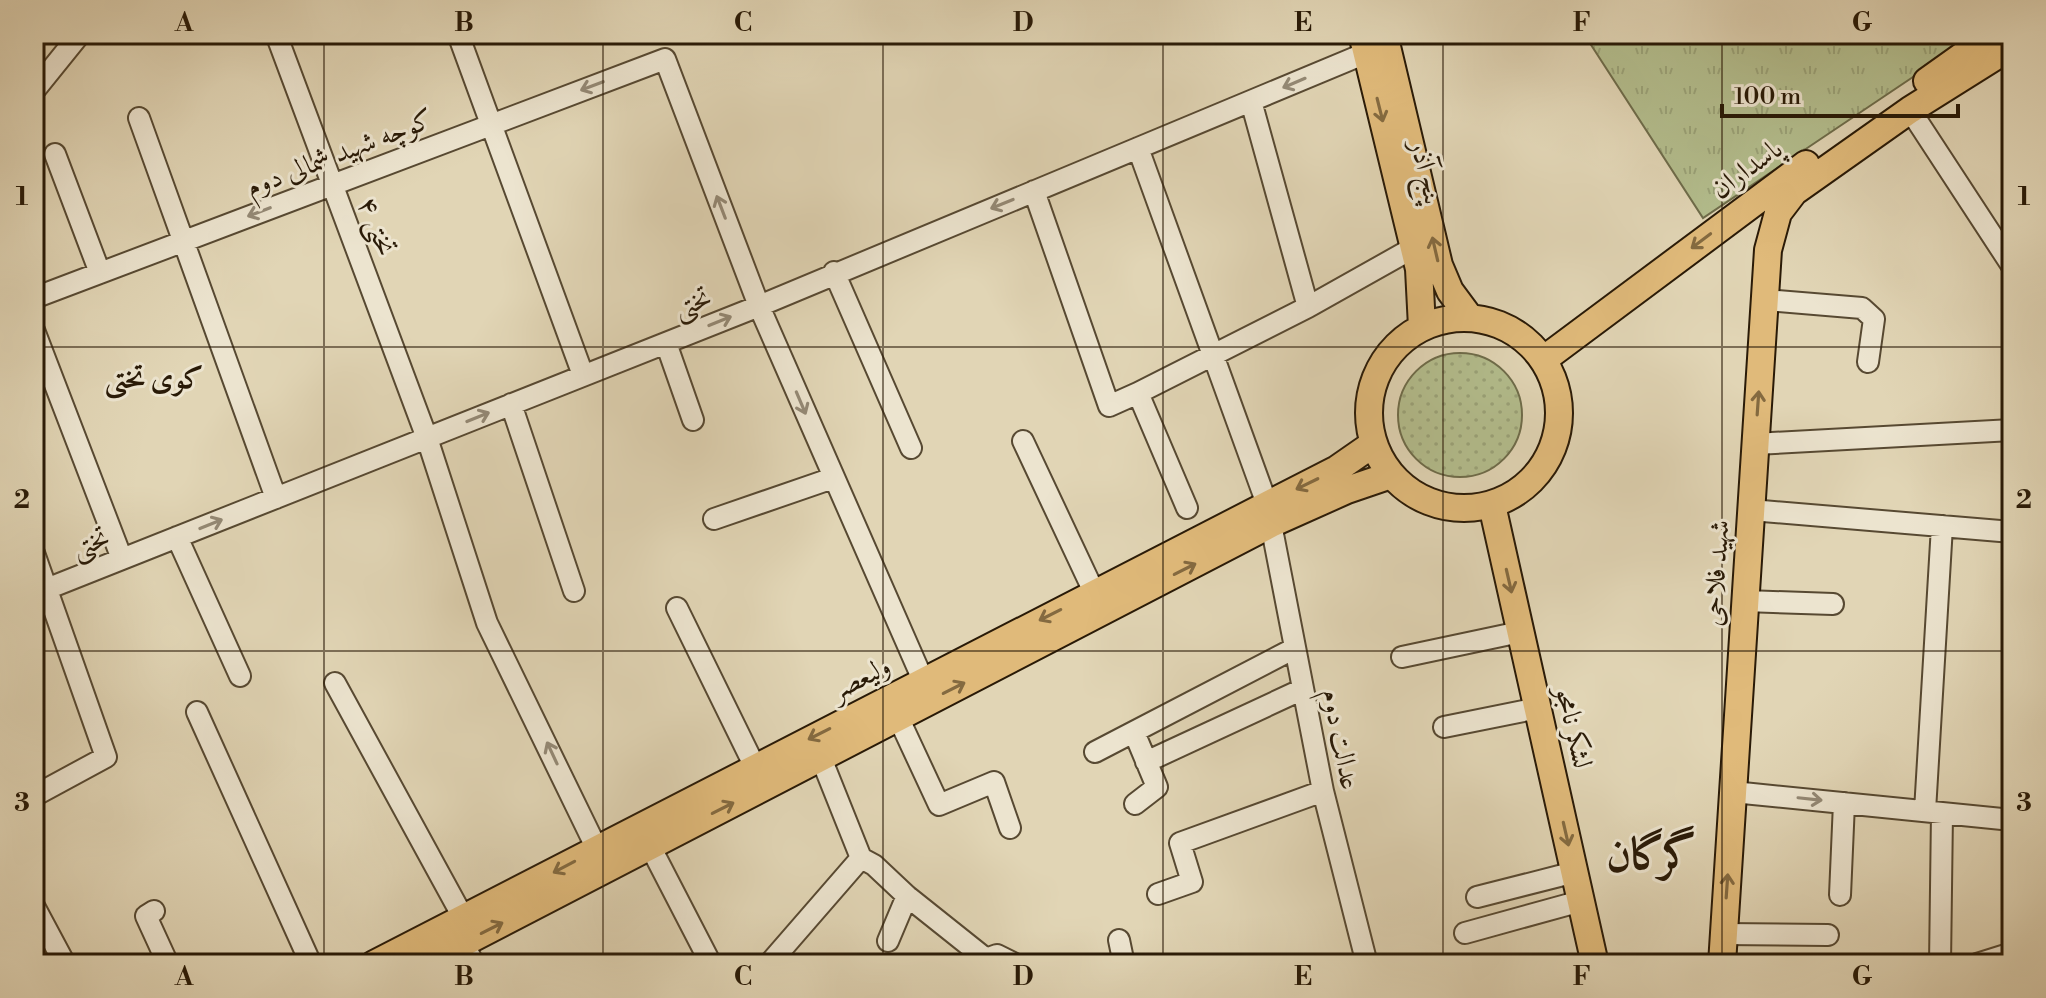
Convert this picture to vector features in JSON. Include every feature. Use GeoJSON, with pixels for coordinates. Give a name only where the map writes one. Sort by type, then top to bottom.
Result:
{"type":"FeatureCollection","features":[{"type":"Feature","properties":{"kind":"main road","name":"پاسداران"},"geometry":{"type":"LineString","coordinates":[[1547,357],[1792,172],[1993,34]]}},
{"type":"Feature","properties":{"kind":"main road","name":"پنج آذر"},"geometry":{"type":"LineString","coordinates":[[1371,40],[1419,269],[1422,327]]}},
{"type":"Feature","properties":{"kind":"main road","name":"پنج آذر"},"geometry":{"type":"LineString","coordinates":[[1371,40],[1439,265],[1450,291],[1470,318]]}},
{"type":"Feature","properties":{"kind":"main road","name":"پاسداران"},"geometry":{"type":"LineString","coordinates":[[1794,192],[1910,110],[2012,46]]}},
{"type":"Feature","properties":{"kind":"main road","name":"شهید فلاحی"},"geometry":{"type":"LineString","coordinates":[[1722,964],[1768,250],[1778,213],[1794,192]]}},
{"type":"Feature","properties":{"kind":"main road"},"geometry":{"type":"LineString","coordinates":[[1728,221],[1749,224],[1768,250]]}},
{"type":"Feature","properties":{"kind":"main road"},"geometry":{"type":"LineString","coordinates":[[1454,318],[1470,318],[1498,324],[1547,357],[1559,405],[1559,422],[1551,453],[1543,467],[1494,513],[1431,503],[1409,492],[1391,475],[1373,444],[1368,413],[1373,383],[1379,369],[1397,345],[1422,327],[1454,318]]}},
{"type":"Feature","properties":{"kind":"main road","name":"ولیعصر"},"geometry":{"type":"LineString","coordinates":[[423,964],[821,758],[1269,514],[1373,444]]}},
{"type":"Feature","properties":{"kind":"main road","name":"ولیعصر"},"geometry":{"type":"LineString","coordinates":[[374,964],[467,942],[597,849],[1094,592],[1269,514],[1391,475]]}},
{"type":"Feature","properties":{"kind":"main road","name":"لشکر نامجو"},"geometry":{"type":"LineString","coordinates":[[1494,513],[1595,964]]}},
{"type":"Feature","properties":{"kind":"street"},"geometry":{"type":"LineString","coordinates":[[34,91],[80,34]]}},
{"type":"Feature","properties":{"kind":"street","name":"تختی ۴"},"geometry":{"type":"LineString","coordinates":[[276,34],[427,438],[487,623],[597,849]]}},
{"type":"Feature","properties":{"kind":"street"},"geometry":{"type":"LineString","coordinates":[[458,34],[583,375]]}},
{"type":"Feature","properties":{"kind":"street","name":"تختی"},"geometry":{"type":"LineString","coordinates":[[40,591],[759,306],[834,272],[1251,101],[1371,40]]}},
{"type":"Feature","properties":{"kind":"street","name":"کوچه شهید شمالی دوم"},"geometry":{"type":"LineString","coordinates":[[34,298],[665,59],[759,306]]}},
{"type":"Feature","properties":{"kind":"street"},"geometry":{"type":"LineString","coordinates":[[1251,101],[1308,307]]}},
{"type":"Feature","properties":{"kind":"street"},"geometry":{"type":"LineString","coordinates":[[1910,110],[2012,266]]}},
{"type":"Feature","properties":{"kind":"street"},"geometry":{"type":"LineString","coordinates":[[139,118],[276,498]]}},
{"type":"Feature","properties":{"kind":"street","name":"عدالت دوم"},"geometry":{"type":"LineString","coordinates":[[1138,148],[1269,514],[1323,791],[1367,964]]}},
{"type":"Feature","properties":{"kind":"street"},"geometry":{"type":"LineString","coordinates":[[55,154],[100,273]]}},
{"type":"Feature","properties":{"kind":"street"},"geometry":{"type":"LineString","coordinates":[[1034,191],[1109,406],[1308,307],[1413,248]]}},
{"type":"Feature","properties":{"kind":"street"},"geometry":{"type":"LineString","coordinates":[[834,272],[911,448]]}},
{"type":"Feature","properties":{"kind":"street"},"geometry":{"type":"LineString","coordinates":[[1765,300],[1862,308],[1874,319],[1868,362]]}},
{"type":"Feature","properties":{"kind":"street"},"geometry":{"type":"LineString","coordinates":[[759,306],[923,680]]}},
{"type":"Feature","properties":{"kind":"street"},"geometry":{"type":"LineString","coordinates":[[34,330],[122,559]]}},
{"type":"Feature","properties":{"kind":"street"},"geometry":{"type":"LineString","coordinates":[[666,343],[693,420]]}},
{"type":"Feature","properties":{"kind":"street"},"geometry":{"type":"LineString","coordinates":[[1138,393],[1187,508]]}},
{"type":"Feature","properties":{"kind":"street"},"geometry":{"type":"LineString","coordinates":[[511,404],[574,591]]}},
{"type":"Feature","properties":{"kind":"street"},"geometry":{"type":"LineString","coordinates":[[1755,444],[2012,430]]}},
{"type":"Feature","properties":{"kind":"street"},"geometry":{"type":"LineString","coordinates":[[1023,441],[1094,592]]}},
{"type":"Feature","properties":{"kind":"street"},"geometry":{"type":"LineString","coordinates":[[714,519],[833,478]]}},
{"type":"Feature","properties":{"kind":"street"},"geometry":{"type":"LineString","coordinates":[[1751,510],[2012,532]]}},
{"type":"Feature","properties":{"kind":"street"},"geometry":{"type":"LineString","coordinates":[[1940,964],[1934,812],[1942,526]]}},
{"type":"Feature","properties":{"kind":"street"},"geometry":{"type":"LineString","coordinates":[[177,537],[240,676]]}},
{"type":"Feature","properties":{"kind":"street"},"geometry":{"type":"LineString","coordinates":[[34,553],[40,591],[73,663],[106,757],[34,796]]}},
{"type":"Feature","properties":{"kind":"street"},"geometry":{"type":"LineString","coordinates":[[1745,601],[1833,604]]}},
{"type":"Feature","properties":{"kind":"street"},"geometry":{"type":"LineString","coordinates":[[677,608],[755,767]]}},
{"type":"Feature","properties":{"kind":"street"},"geometry":{"type":"LineString","coordinates":[[1402,657],[1520,632]]}},
{"type":"Feature","properties":{"kind":"street"},"geometry":{"type":"LineString","coordinates":[[1095,752],[1295,648]]}},
{"type":"Feature","properties":{"kind":"street"},"geometry":{"type":"LineString","coordinates":[[335,683],[467,942]]}},
{"type":"Feature","properties":{"kind":"street"},"geometry":{"type":"LineString","coordinates":[[1146,762],[1303,689]]}},
{"type":"Feature","properties":{"kind":"street"},"geometry":{"type":"LineString","coordinates":[[1444,727],[1538,708]]}},
{"type":"Feature","properties":{"kind":"street"},"geometry":{"type":"LineString","coordinates":[[197,712],[311,964]]}},
{"type":"Feature","properties":{"kind":"street"},"geometry":{"type":"LineString","coordinates":[[898,717],[939,805],[994,782],[1010,828]]}},
{"type":"Feature","properties":{"kind":"street"},"geometry":{"type":"LineString","coordinates":[[1134,732],[1157,787],[1135,804]]}},
{"type":"Feature","properties":{"kind":"street"},"geometry":{"type":"LineString","coordinates":[[821,758],[861,858],[874,865],[907,896],[986,959],[997,955],[1015,964]]}},
{"type":"Feature","properties":{"kind":"street"},"geometry":{"type":"LineString","coordinates":[[1158,894],[1192,882],[1180,843],[1323,791]]}},
{"type":"Feature","properties":{"kind":"street"},"geometry":{"type":"LineString","coordinates":[[1733,792],[2012,820]]}},
{"type":"Feature","properties":{"kind":"street"},"geometry":{"type":"LineString","coordinates":[[1840,895],[1844,803]]}},
{"type":"Feature","properties":{"kind":"street"},"geometry":{"type":"LineString","coordinates":[[650,846],[711,964]]}},
{"type":"Feature","properties":{"kind":"street"},"geometry":{"type":"LineString","coordinates":[[776,959],[861,858]]}},
{"type":"Feature","properties":{"kind":"street"},"geometry":{"type":"LineString","coordinates":[[1477,897],[1575,872]]}},
{"type":"Feature","properties":{"kind":"street"},"geometry":{"type":"LineString","coordinates":[[888,941],[907,896]]}},
{"type":"Feature","properties":{"kind":"street"},"geometry":{"type":"LineString","coordinates":[[1465,933],[1581,901]]}},
{"type":"Feature","properties":{"kind":"street"},"geometry":{"type":"LineString","coordinates":[[34,906],[65,964]]}},
{"type":"Feature","properties":{"kind":"street"},"geometry":{"type":"LineString","coordinates":[[154,911],[146,916],[168,964]]}},
{"type":"Feature","properties":{"kind":"street"},"geometry":{"type":"LineString","coordinates":[[1723,934],[1828,935]]}},
{"type":"Feature","properties":{"kind":"street"},"geometry":{"type":"LineString","coordinates":[[1119,940],[1124,964]]}},
{"type":"Feature","properties":{"kind":"street"},"geometry":{"type":"LineString","coordinates":[[1977,964],[2012,953]]}},
{"type":"Feature","properties":{"kind":"green space"},"geometry":{"type":"Polygon","coordinates":[[[1584,34],[1977,34],[1703,218],[1584,34]]]}},
{"type":"Feature","properties":{"kind":"green space"},"geometry":{"type":"Polygon","coordinates":[[[1460,353],[1484,358],[1504,371],[1517,391],[1522,415],[1517,439],[1504,459],[1484,472],[1460,477],[1436,472],[1416,459],[1403,439],[1398,415],[1403,391],[1416,371],[1436,358],[1460,353]]]}},
{"type":"Feature","properties":{"kind":"district","name":"کوی تختی"},"geometry":{"type":"Point","coordinates":[154,378]}},
{"type":"Feature","properties":{"kind":"district","name":"گرگان"},"geometry":{"type":"Point","coordinates":[1651,854]}}]}
